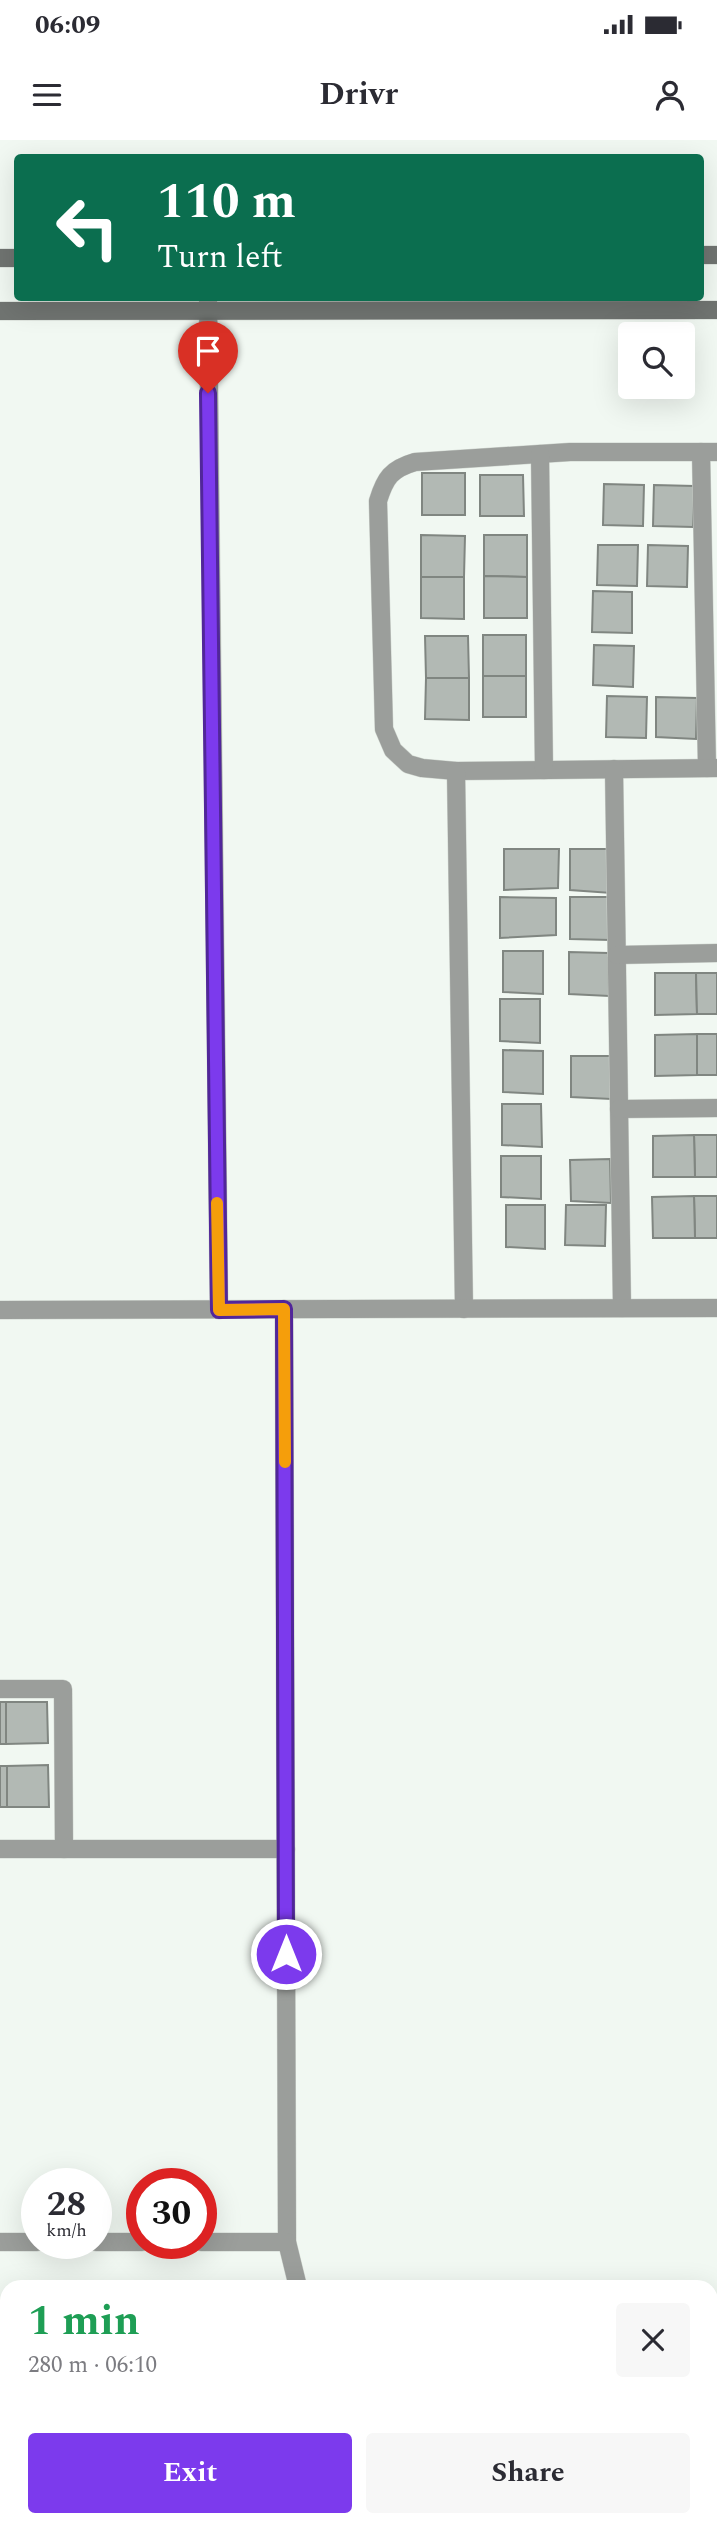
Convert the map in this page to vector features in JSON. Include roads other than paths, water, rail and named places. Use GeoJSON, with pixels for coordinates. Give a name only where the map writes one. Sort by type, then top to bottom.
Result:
{"type":"FeatureCollection","features":[{"type":"Feature","properties":{"kind":"main road"},"geometry":{"type":"LineString","coordinates":[[0,311],[207,303],[717,310]]}},
{"type":"Feature","properties":{"kind":"street"},"geometry":{"type":"LineString","coordinates":[[207,303],[219,1310]]}},
{"type":"Feature","properties":{"kind":"street"},"geometry":{"type":"LineString","coordinates":[[709,452],[712,768],[456,771],[408,764],[393,750],[384,729],[378,501],[385,480],[396,467],[405,465],[540,454],[709,452]]}},
{"type":"Feature","properties":{"kind":"street"},"geometry":{"type":"LineString","coordinates":[[540,454],[544,769]]}},
{"type":"Feature","properties":{"kind":"street"},"geometry":{"type":"LineString","coordinates":[[614,769],[622,1308]]}},
{"type":"Feature","properties":{"kind":"street"},"geometry":{"type":"LineString","coordinates":[[456,771],[464,1309]]}},
{"type":"Feature","properties":{"kind":"street"},"geometry":{"type":"LineString","coordinates":[[617,954],[717,953]]}},
{"type":"Feature","properties":{"kind":"street"},"geometry":{"type":"LineString","coordinates":[[619,1109],[717,1108]]}},
{"type":"Feature","properties":{"kind":"street"},"geometry":{"type":"LineString","coordinates":[[0,1310],[717,1308]]}},
{"type":"Feature","properties":{"kind":"street"},"geometry":{"type":"LineString","coordinates":[[284,1309],[288,2242],[292,2280]]}},
{"type":"Feature","properties":{"kind":"street"},"geometry":{"type":"LineString","coordinates":[[0,1689],[63,1689],[64,1849]]}},
{"type":"Feature","properties":{"kind":"street"},"geometry":{"type":"LineString","coordinates":[[0,1849],[286,1849]]}},
{"type":"Feature","properties":{"kind":"street"},"geometry":{"type":"LineString","coordinates":[[0,2242],[21,2242]]}},
{"type":"Feature","properties":{"kind":"street"},"geometry":{"type":"LineString","coordinates":[[217,2242],[288,2242]]}}]}
